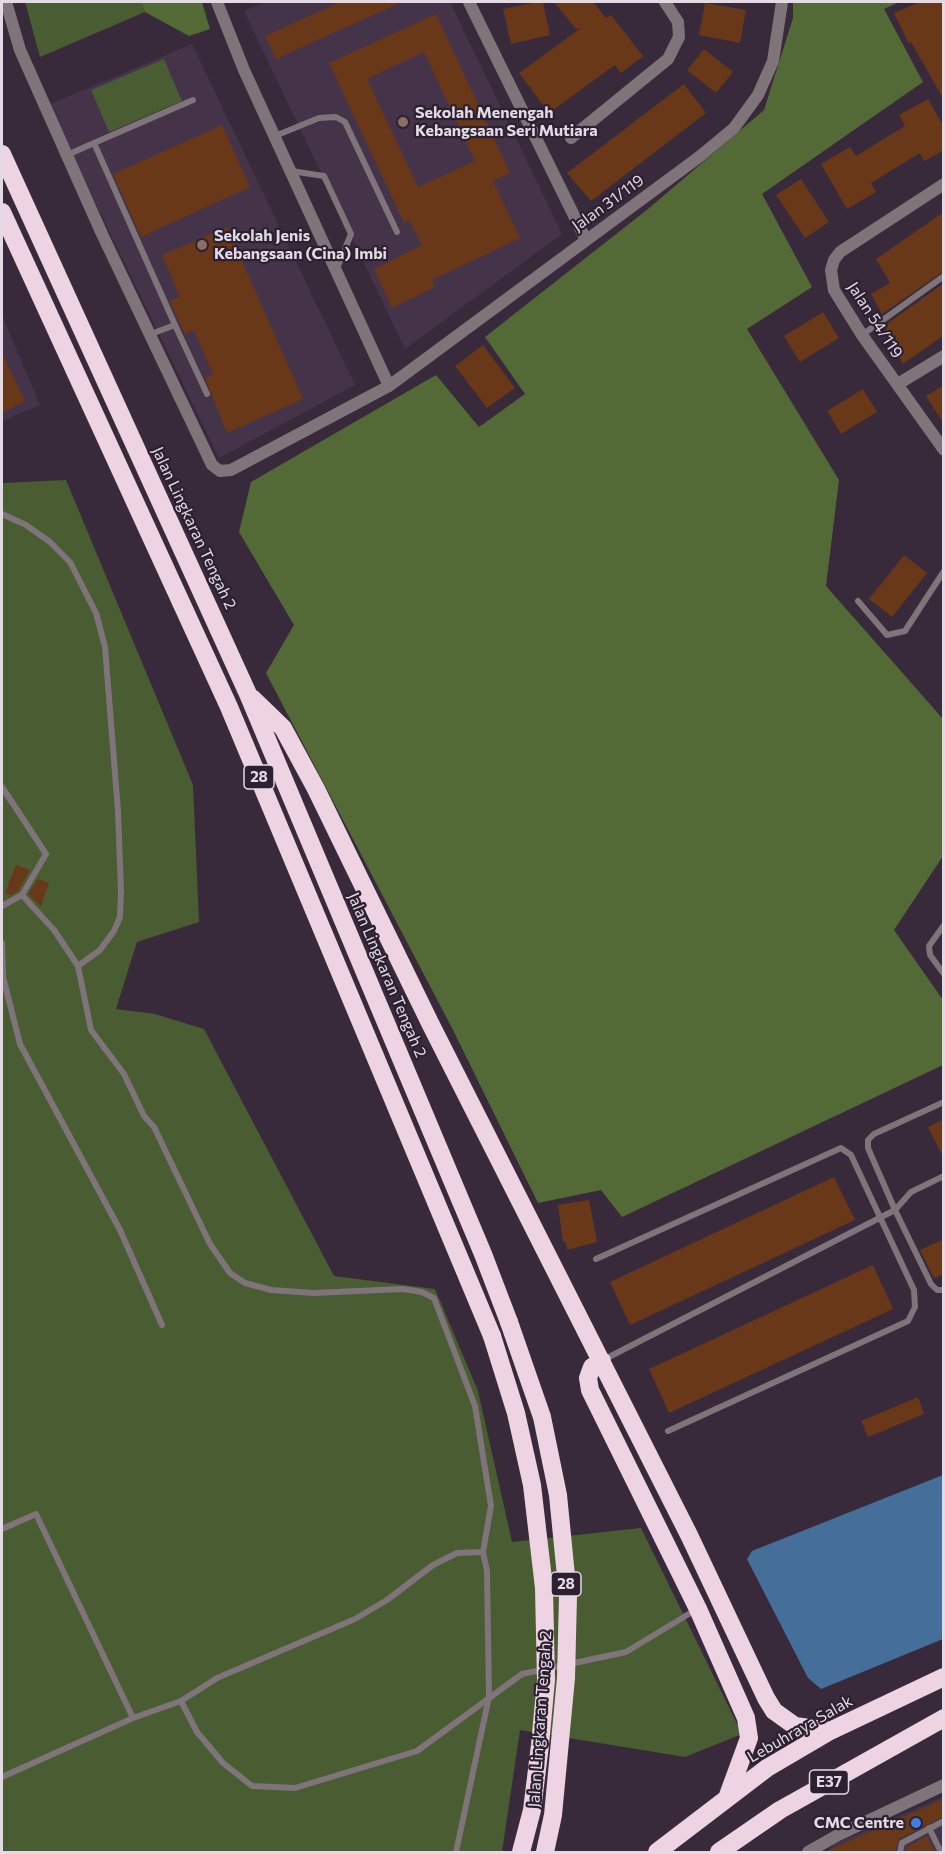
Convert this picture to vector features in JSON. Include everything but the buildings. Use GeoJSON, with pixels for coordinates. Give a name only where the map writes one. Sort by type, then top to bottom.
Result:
{"type":"FeatureCollection","features":[{"type":"Feature","properties":{"kind":"highway","name":"Jalan Lingkaran Tengah 2"},"geometry":{"type":"LineString","coordinates":[[2,154],[248,694],[483,1254],[542,1417],[558,1495],[567,1596],[567,1678],[553,1815],[545,1852]]}},
{"type":"Feature","properties":{"kind":"highway","name":"Jalan Lingkaran Tengah 2"},"geometry":{"type":"LineString","coordinates":[[2,213],[229,707],[492,1336],[516,1413],[532,1485],[544,1588],[546,1680],[532,1810],[521,1852]]}},
{"type":"Feature","properties":{"kind":"highway"},"geometry":{"type":"LineString","coordinates":[[248,694],[283,728],[310,779],[689,1535],[766,1698],[774,1711],[795,1726],[830,1731]]}},
{"type":"Feature","properties":{"kind":"highway"},"geometry":{"type":"LineString","coordinates":[[602,1360],[592,1367],[588,1378],[590,1390],[698,1609],[746,1718],[749,1738],[727,1798]]}},
{"type":"Feature","properties":{"kind":"highway","name":"Lebuhraya Salak"},"geometry":{"type":"LineString","coordinates":[[657,1852],[767,1768],[830,1731],[944,1677]]}},
{"type":"Feature","properties":{"kind":"highway","name":"E37"},"geometry":{"type":"LineString","coordinates":[[719,1852],[780,1810],[944,1718]]}},
{"type":"Feature","properties":{"kind":"street"},"geometry":{"type":"LineString","coordinates":[[6,2],[20,51],[151,334]]}},
{"type":"Feature","properties":{"kind":"street"},"geometry":{"type":"LineString","coordinates":[[217,2],[274,136],[388,386]]}},
{"type":"Feature","properties":{"kind":"street"},"geometry":{"type":"LineString","coordinates":[[469,2],[585,240]]}},
{"type":"Feature","properties":{"kind":"street"},"geometry":{"type":"LineString","coordinates":[[571,138],[668,59],[680,37],[678,22],[665,2]]}},
{"type":"Feature","properties":{"kind":"street","name":"Jalan 31/119"},"geometry":{"type":"LineString","coordinates":[[151,334],[212,465],[220,471],[231,470],[388,386],[699,157],[734,128],[758,95],[773,62],[782,2]]}},
{"type":"Feature","properties":{"kind":"street","name":"Jalan 54/119"},"geometry":{"type":"LineString","coordinates":[[944,184],[840,252],[831,270],[834,290],[862,335],[944,450]]}},
{"type":"Feature","properties":{"kind":"street"},"geometry":{"type":"LineString","coordinates":[[898,384],[944,356]]}},
{"type":"Feature","properties":{"kind":"street"},"geometry":{"type":"LineString","coordinates":[[816,1850],[944,1785]]}},
{"type":"Feature","properties":{"kind":"lane"},"geometry":{"type":"LineString","coordinates":[[67,155],[193,100]]}},
{"type":"Feature","properties":{"kind":"lane"},"geometry":{"type":"LineString","coordinates":[[274,136],[319,118],[336,117],[345,122],[397,232]]}},
{"type":"Feature","properties":{"kind":"lane"},"geometry":{"type":"LineString","coordinates":[[94,143],[207,394]]}},
{"type":"Feature","properties":{"kind":"lane"},"geometry":{"type":"LineString","coordinates":[[290,171],[324,176],[351,234],[336,271]]}},
{"type":"Feature","properties":{"kind":"lane"},"geometry":{"type":"LineString","coordinates":[[862,335],[944,276]]}},
{"type":"Feature","properties":{"kind":"lane"},"geometry":{"type":"LineString","coordinates":[[151,334],[175,325]]}},
{"type":"Feature","properties":{"kind":"lane"},"geometry":{"type":"LineString","coordinates":[[2,514],[26,525],[50,542],[70,562],[96,613],[105,647],[118,811],[122,892],[120,917],[114,932],[100,950],[78,966]]}},
{"type":"Feature","properties":{"kind":"lane"},"geometry":{"type":"LineString","coordinates":[[858,601],[887,635],[905,630],[944,571]]}},
{"type":"Feature","properties":{"kind":"lane"},"geometry":{"type":"LineString","coordinates":[[2,788],[46,854],[21,896],[2,906]]}},
{"type":"Feature","properties":{"kind":"lane"},"geometry":{"type":"LineString","coordinates":[[21,896],[54,930],[78,966],[91,1030],[124,1074],[144,1116],[154,1127],[210,1244],[230,1273],[245,1283],[271,1290],[315,1293],[403,1289],[422,1292],[434,1299],[475,1406],[491,1506],[483,1552],[487,1571],[489,1697],[456,1852]]}},
{"type":"Feature","properties":{"kind":"lane"},"geometry":{"type":"LineString","coordinates":[[944,925],[931,942],[929,951],[944,974]]}},
{"type":"Feature","properties":{"kind":"lane"},"geometry":{"type":"LineString","coordinates":[[2,943],[3,977],[20,1044],[120,1230],[162,1325]]}},
{"type":"Feature","properties":{"kind":"lane"},"geometry":{"type":"LineString","coordinates":[[944,1102],[873,1134],[868,1140],[868,1148],[895,1210],[931,1284],[937,1290],[944,1290]]}},
{"type":"Feature","properties":{"kind":"lane"},"geometry":{"type":"LineString","coordinates":[[596,1259],[841,1148],[851,1155],[914,1290],[915,1307],[908,1321],[668,1431]]}},
{"type":"Feature","properties":{"kind":"lane"},"geometry":{"type":"LineString","coordinates":[[602,1360],[881,1218],[895,1210],[911,1192],[944,1176]]}},
{"type":"Feature","properties":{"kind":"lane"},"geometry":{"type":"LineString","coordinates":[[2,1529],[36,1514],[133,1718]]}},
{"type":"Feature","properties":{"kind":"lane"},"geometry":{"type":"LineString","coordinates":[[2,1777],[133,1718],[181,1701],[217,1678],[356,1619],[387,1600],[433,1565],[457,1553],[483,1552]]}},
{"type":"Feature","properties":{"kind":"lane"},"geometry":{"type":"LineString","coordinates":[[181,1701],[197,1732],[223,1763],[252,1786],[295,1788],[417,1751],[522,1674],[626,1652],[698,1609]]}},
{"type":"Feature","properties":{"kind":"lane"},"geometry":{"type":"LineString","coordinates":[[900,1852],[902,1843],[944,1821]]}},
{"type":"Feature","properties":{"kind":"lane"},"geometry":{"type":"LineString","coordinates":[[929,1828],[941,1852]]}},
{"type":"Feature","properties":{"kind":"shaded area","name":"Sekolah Menengah Kebangsaan Seri Mutiara"},"geometry":{"type":"Polygon","coordinates":[[[266,2],[450,2],[562,234],[405,349],[244,11],[266,2]]]}},
{"type":"Feature","properties":{"kind":"shaded area","name":"Sekolah Jenis Kebangsaan (Cina) Imbi"},"geometry":{"type":"Polygon","coordinates":[[[192,44],[355,385],[219,458],[48,105],[192,44]]]}},
{"type":"Feature","properties":{"kind":"shaded area"},"geometry":{"type":"Polygon","coordinates":[[[2,315],[40,405],[2,421],[2,315]]]}},
{"type":"Feature","properties":{"kind":"shaded area","name":"CMC Centre"},"geometry":{"type":"Polygon","coordinates":[[[943,1797],[943,1852],[828,1852],[834,1844],[943,1797]]]}},
{"type":"Feature","properties":{"kind":"green space"},"geometry":{"type":"Polygon","coordinates":[[[25,2],[141,2],[145,12],[40,57],[25,2]]]}},
{"type":"Feature","properties":{"kind":"green space"},"geometry":{"type":"Polygon","coordinates":[[[141,2],[202,2],[210,29],[189,36],[145,12],[141,2]]]}},
{"type":"Feature","properties":{"kind":"green space"},"geometry":{"type":"Polygon","coordinates":[[[793,2],[899,2],[884,9],[923,82],[762,194],[812,287],[747,329],[839,480],[826,586],[943,719],[943,856],[894,930],[943,1000],[943,1065],[622,1217],[601,1190],[538,1203],[453,1030],[266,673],[294,625],[239,532],[251,482],[436,375],[479,427],[525,394],[485,337],[648,209],[764,110],[793,18],[793,2]]]}},
{"type":"Feature","properties":{"kind":"green space"},"geometry":{"type":"Polygon","coordinates":[[[164,59],[182,101],[109,132],[91,90],[164,59]]]}},
{"type":"Feature","properties":{"kind":"green space"},"geometry":{"type":"Polygon","coordinates":[[[66,480],[193,785],[199,922],[137,942],[116,1009],[155,1014],[204,1029],[334,1276],[435,1289],[478,1391],[512,1542],[641,1528],[742,1734],[685,1757],[520,1730],[502,1852],[2,1852],[2,483],[66,480]]]}},
{"type":"Feature","properties":{"kind":"water"},"geometry":{"type":"Polygon","coordinates":[[[943,1475],[943,1639],[821,1689],[808,1678],[747,1559],[752,1551],[943,1475]]]}},
{"type":"Feature","properties":{"kind":"place","name":"Sekolah Menengah Kebangsaan Seri Mutiara"},"geometry":{"type":"Point","coordinates":[403,122]}},
{"type":"Feature","properties":{"kind":"place","name":"Sekolah Jenis Kebangsaan (Cina) Imbi"},"geometry":{"type":"Point","coordinates":[202,245]}},
{"type":"Feature","properties":{"kind":"place","name":"CMC Centre"},"geometry":{"type":"Point","coordinates":[916,1823]}}]}
